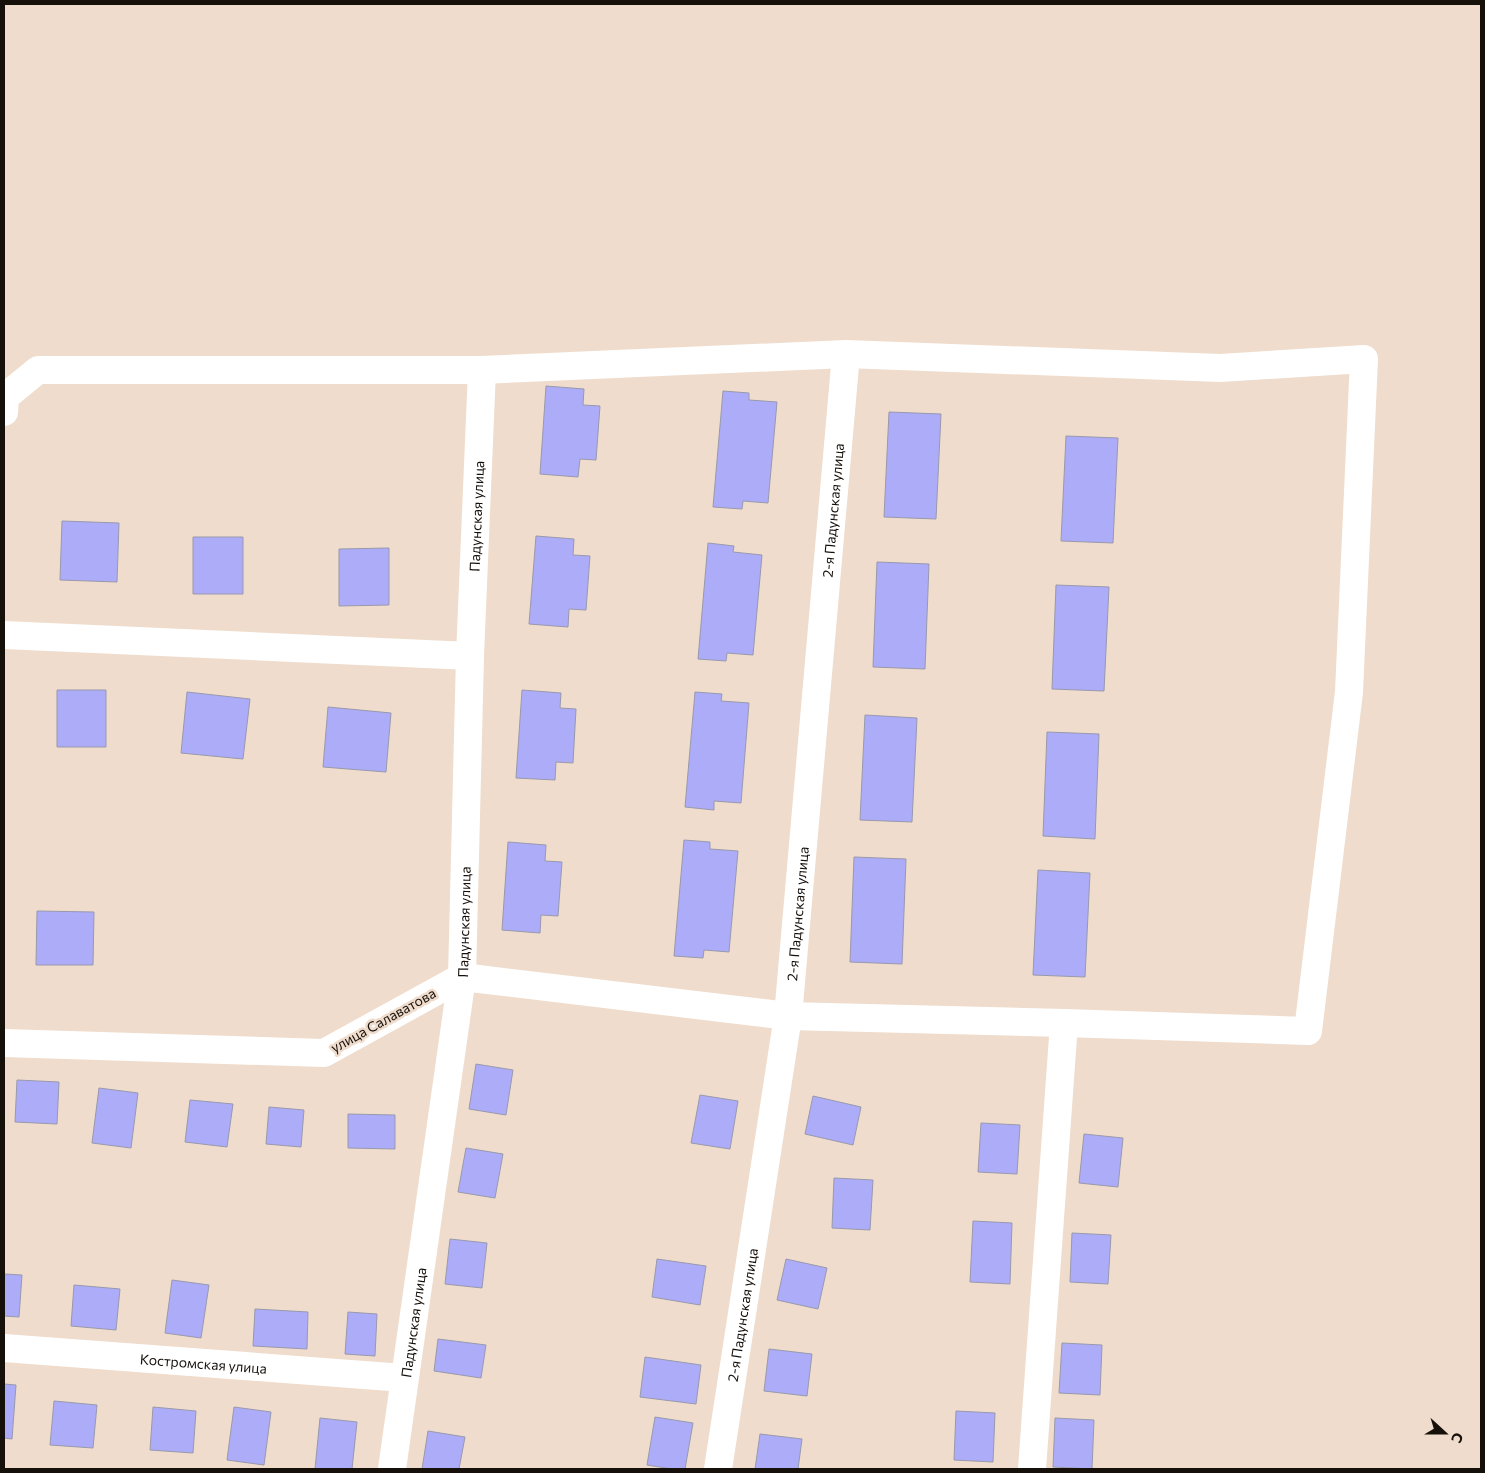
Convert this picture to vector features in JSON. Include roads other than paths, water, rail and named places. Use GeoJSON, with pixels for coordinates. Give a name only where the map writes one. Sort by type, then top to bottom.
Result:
{"type":"FeatureCollection","features":[{"type":"Feature","properties":{"kind":"street"},"geometry":{"type":"LineString","coordinates":[[4,412],[5,396],[38,370],[482,370],[846,354],[1220,368],[1364,358],[1349,692],[1308,1031],[788,1016],[462,976]]}},
{"type":"Feature","properties":{"kind":"street","name":"2-я Падунская улица"},"geometry":{"type":"LineString","coordinates":[[718,1469],[788,1016],[846,354]]}},
{"type":"Feature","properties":{"kind":"street","name":"Падунская улица"},"geometry":{"type":"LineString","coordinates":[[392,1469],[462,976],[470,656],[482,370]]}},
{"type":"Feature","properties":{"kind":"street"},"geometry":{"type":"LineString","coordinates":[[4,635],[470,656]]}},
{"type":"Feature","properties":{"kind":"street","name":"улица Салаватова"},"geometry":{"type":"LineString","coordinates":[[4,1043],[324,1053],[462,976]]}},
{"type":"Feature","properties":{"kind":"street"},"geometry":{"type":"LineString","coordinates":[[1032,1469],[1064,1023]]}},
{"type":"Feature","properties":{"kind":"street","name":"Костромская улица"},"geometry":{"type":"LineString","coordinates":[[4,1348],[404,1378]]}}]}
